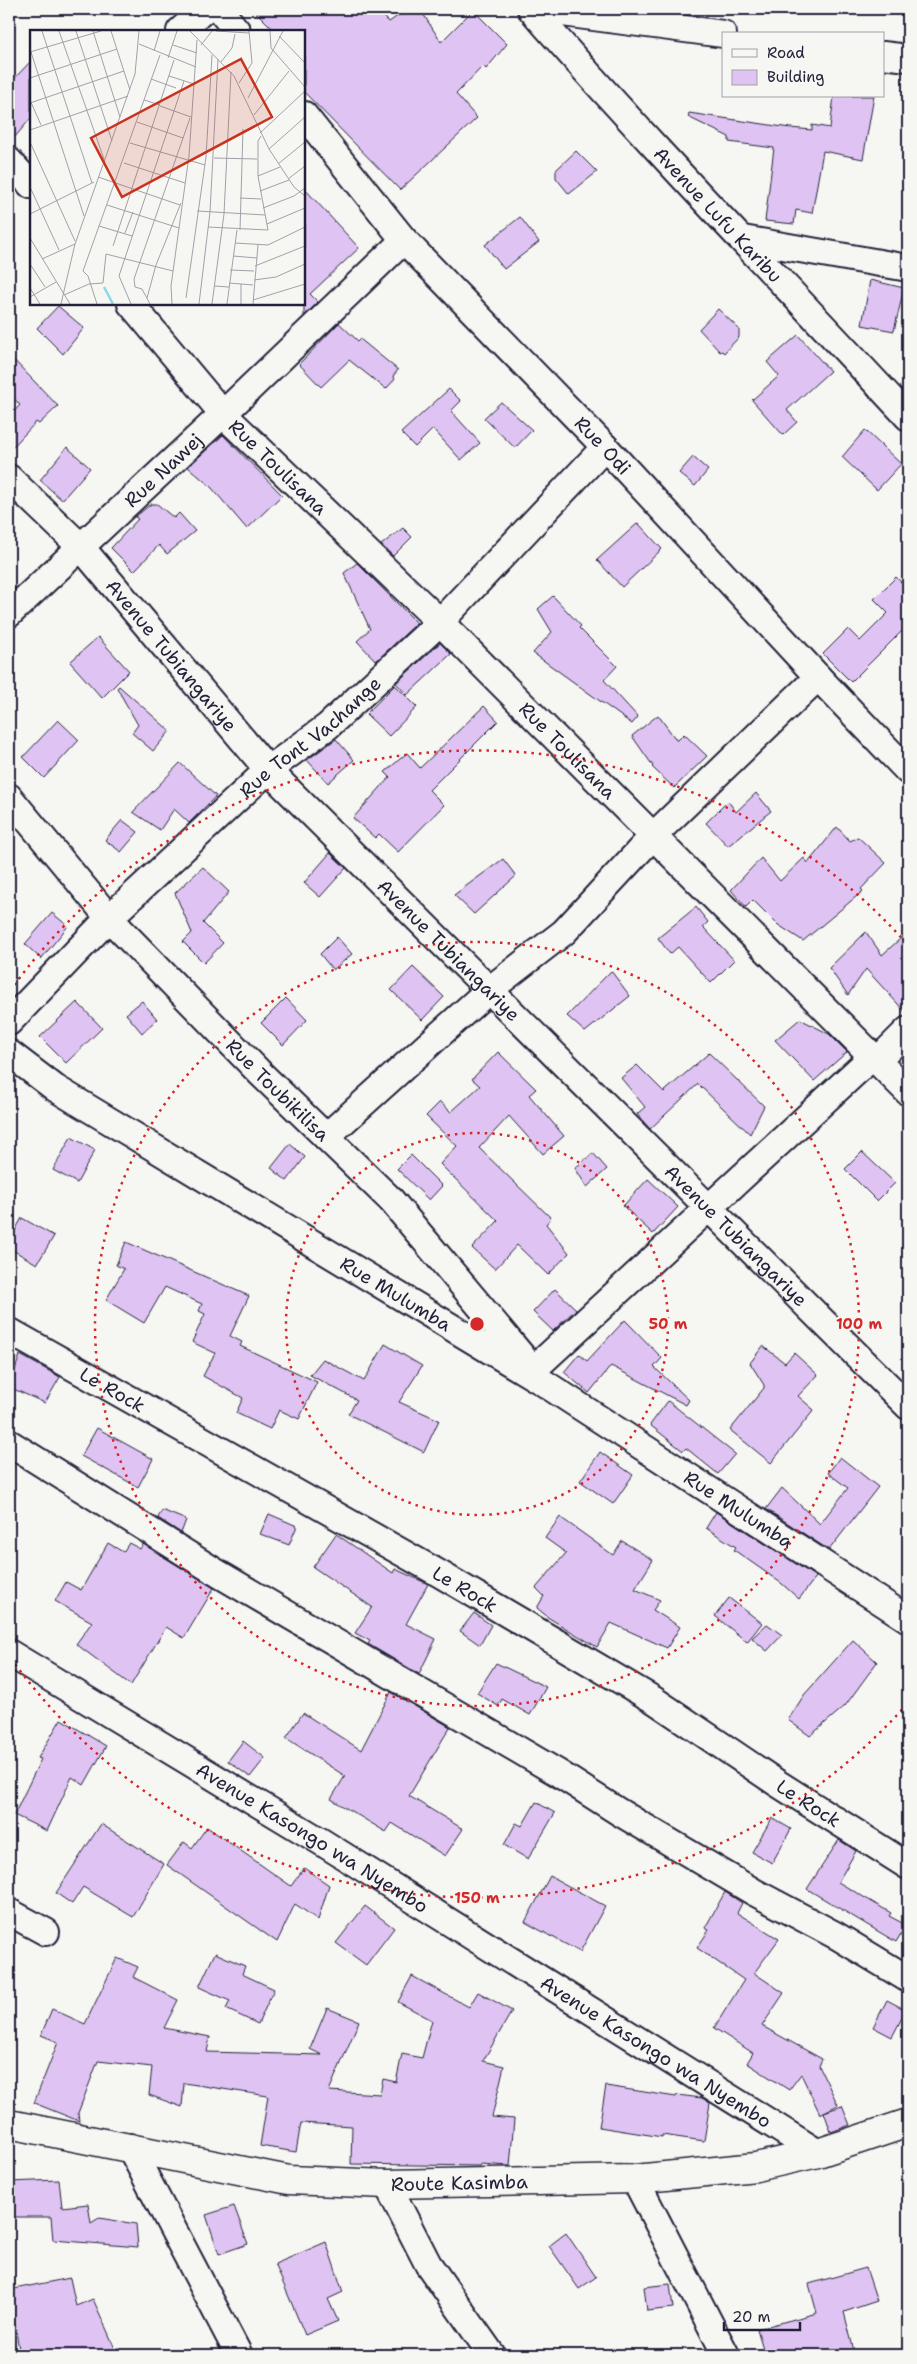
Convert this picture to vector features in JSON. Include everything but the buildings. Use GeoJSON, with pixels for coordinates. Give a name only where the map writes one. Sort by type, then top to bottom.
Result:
{"type":"FeatureCollection","features":[{"type":"Feature","properties":{"kind":"street"},"geometry":{"type":"LineString","coordinates":[[181,30],[205,9]]}},
{"type":"Feature","properties":{"kind":"street"},"geometry":{"type":"LineString","coordinates":[[219,9],[236,30]]}},
{"type":"Feature","properties":{"kind":"street"},"geometry":{"type":"LineString","coordinates":[[532,9],[722,34]]}},
{"type":"Feature","properties":{"kind":"street","name":"Avenue Lufu Karibu"},"geometry":{"type":"LineString","coordinates":[[532,9],[689,186],[743,239],[908,417]]}},
{"type":"Feature","properties":{"kind":"street"},"geometry":{"type":"LineString","coordinates":[[884,55],[908,58]]}},
{"type":"Feature","properties":{"kind":"street","name":"Rue Odi"},"geometry":{"type":"LineString","coordinates":[[305,116],[404,240],[605,447],[818,677],[908,771]]}},
{"type":"Feature","properties":{"kind":"street"},"geometry":{"type":"LineString","coordinates":[[743,239],[908,268]]}},
{"type":"Feature","properties":{"kind":"street","name":"Rue Nawej"},"geometry":{"type":"LineString","coordinates":[[9,614],[223,414],[404,240]]}},
{"type":"Feature","properties":{"kind":"street","name":"Rue Toulisana"},"geometry":{"type":"LineString","coordinates":[[132,305],[223,414],[440,622],[908,1092]]}},
{"type":"Feature","properties":{"kind":"street","name":"Rue Tont Vachange"},"geometry":{"type":"LineString","coordinates":[[9,1022],[109,918],[268,770],[328,726],[440,622],[605,447]]}},
{"type":"Feature","properties":{"kind":"street","name":"Avenue Tubiangariye"},"geometry":{"type":"LineString","coordinates":[[9,478],[82,547],[268,770],[908,1406]]}},
{"type":"Feature","properties":{"kind":"street"},"geometry":{"type":"LineString","coordinates":[[326,1137],[489,990],[564,932],[653,836],[818,677]]}},
{"type":"Feature","properties":{"kind":"street","name":"Rue Toubikilisa"},"geometry":{"type":"LineString","coordinates":[[9,797],[109,918],[261,1074],[391,1200],[539,1377]]}},
{"type":"Feature","properties":{"kind":"street"},"geometry":{"type":"LineString","coordinates":[[539,1377],[708,1207],[908,1030]]}},
{"type":"Feature","properties":{"kind":"street","name":"Rue Mulumba"},"geometry":{"type":"LineString","coordinates":[[9,1053],[55,1088],[539,1377],[908,1619]]}},
{"type":"Feature","properties":{"kind":"street","name":"Le Rock"},"geometry":{"type":"LineString","coordinates":[[9,1330],[432,1569],[654,1700],[777,1783],[908,1866]]}},
{"type":"Feature","properties":{"kind":"street"},"geometry":{"type":"LineString","coordinates":[[9,1443],[220,1574],[558,1773],[619,1812],[754,1892],[837,1936],[908,1979]]}},
{"type":"Feature","properties":{"kind":"street","name":"Avenue Kasongo wa Nyembo"},"geometry":{"type":"LineString","coordinates":[[9,1653],[328,1846],[818,2153]]}},
{"type":"Feature","properties":{"kind":"street"},"geometry":{"type":"LineString","coordinates":[[9,1912],[46,1932]]}},
{"type":"Feature","properties":{"kind":"street","name":"Route Kasimba"},"geometry":{"type":"LineString","coordinates":[[9,2124],[289,2180],[388,2184],[635,2179],[756,2167],[818,2153],[908,2123]]}},
{"type":"Feature","properties":{"kind":"street"},"geometry":{"type":"LineString","coordinates":[[130,2147],[239,2355]]}},
{"type":"Feature","properties":{"kind":"street"},"geometry":{"type":"LineString","coordinates":[[635,2179],[726,2355]]}},
{"type":"Feature","properties":{"kind":"street"},"geometry":{"type":"LineString","coordinates":[[388,2184],[428,2264],[492,2355]]}}]}
